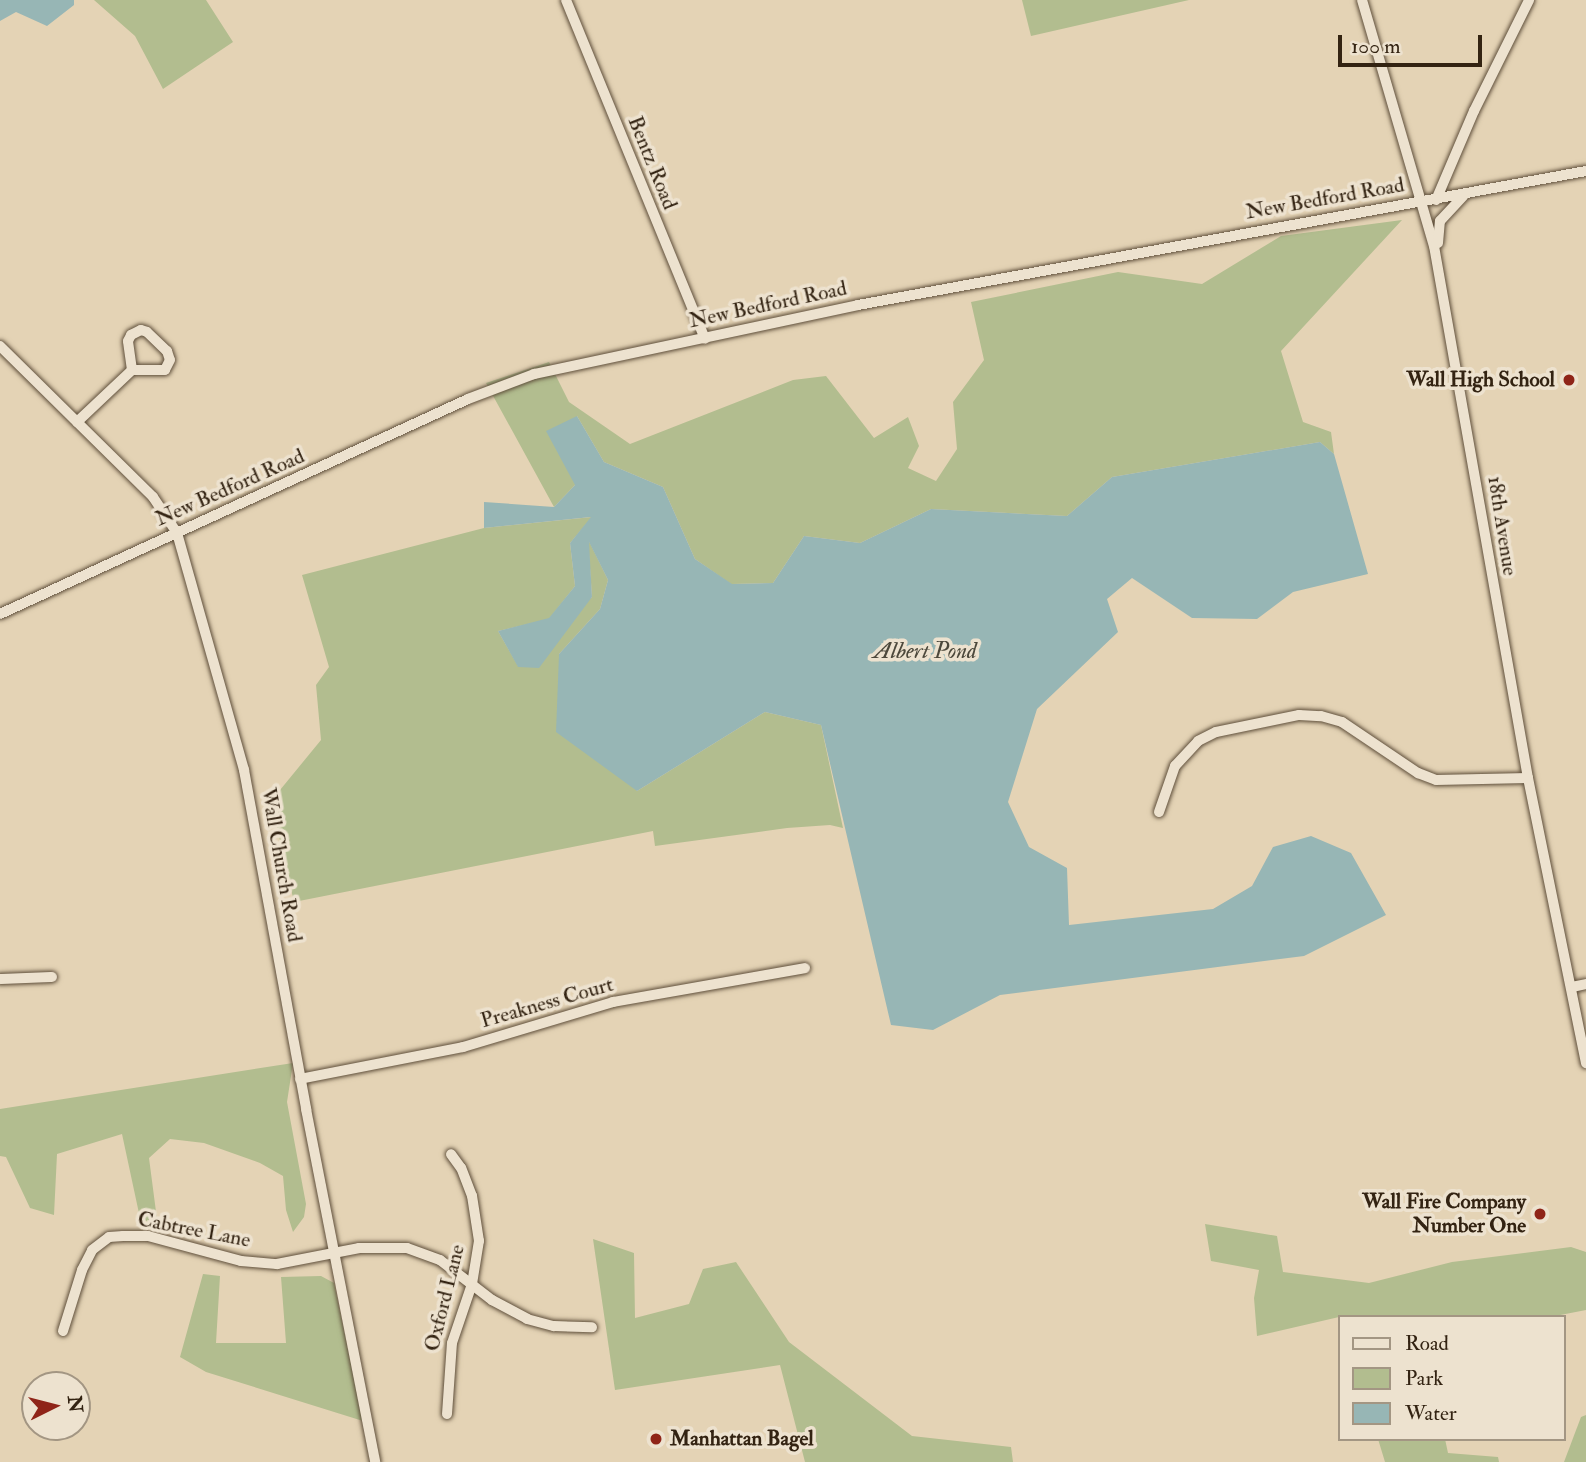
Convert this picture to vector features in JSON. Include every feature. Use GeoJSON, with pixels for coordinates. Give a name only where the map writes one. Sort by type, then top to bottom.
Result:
{"type":"FeatureCollection","features":[{"type":"Feature","properties":{"kind":"street","name":"Bentz Road"},"geometry":{"type":"LineString","coordinates":[[566,0],[705,339]]}},
{"type":"Feature","properties":{"kind":"street","name":"18th Avenue"},"geometry":{"type":"LineString","coordinates":[[1362,0],[1421,201],[1442,288],[1528,778],[1586,1063]]}},
{"type":"Feature","properties":{"kind":"street"},"geometry":{"type":"LineString","coordinates":[[1436,200],[1474,111],[1529,0]]}},
{"type":"Feature","properties":{"kind":"street","name":"New Bedford Road"},"geometry":{"type":"LineString","coordinates":[[1,611],[501,384],[551,369],[871,303],[1421,201],[1463,196],[1586,171]]}},
{"type":"Feature","properties":{"kind":"street"},"geometry":{"type":"LineString","coordinates":[[1442,288],[1437,232],[1445,214],[1463,196]]}},
{"type":"Feature","properties":{"kind":"street"},"geometry":{"type":"LineString","coordinates":[[77,422],[132,370],[159,372],[168,366],[167,351],[147,332],[135,332],[128,341],[132,370]]}},
{"type":"Feature","properties":{"kind":"street","name":"Wall Church Road"},"geometry":{"type":"LineString","coordinates":[[0,346],[161,505],[177,533],[244,770],[300,1079],[375,1462]]}},
{"type":"Feature","properties":{"kind":"street"},"geometry":{"type":"LineString","coordinates":[[1158,812],[1175,766],[1198,741],[1216,732],[1299,715],[1321,716],[1342,723],[1418,773],[1436,780],[1528,778]]}},
{"type":"Feature","properties":{"kind":"street","name":"Preakness Court"},"geometry":{"type":"LineString","coordinates":[[300,1079],[463,1047],[613,1002],[805,968]]}},
{"type":"Feature","properties":{"kind":"street"},"geometry":{"type":"LineString","coordinates":[[0,979],[52,977]]}},
{"type":"Feature","properties":{"kind":"street"},"geometry":{"type":"LineString","coordinates":[[1572,987],[1586,984]]}},
{"type":"Feature","properties":{"kind":"street","name":"Oxford Lane"},"geometry":{"type":"LineString","coordinates":[[447,1414],[452,1343],[472,1284],[479,1227],[467,1180],[451,1154]]}},
{"type":"Feature","properties":{"kind":"street","name":"Cabtree Lane"},"geometry":{"type":"LineString","coordinates":[[63,1331],[82,1269],[92,1250],[109,1237],[148,1236],[241,1261],[269,1264],[377,1246],[407,1248],[440,1260],[492,1300],[527,1319],[555,1326],[592,1327]]}},
{"type":"Feature","properties":{"kind":"green space"},"geometry":{"type":"Polygon","coordinates":[[[94,0],[206,0],[233,42],[163,89],[135,36],[94,0]]]}},
{"type":"Feature","properties":{"kind":"green space"},"geometry":{"type":"Polygon","coordinates":[[[1022,0],[1189,0],[1031,36],[1022,0]]]}},
{"type":"Feature","properties":{"kind":"green space"},"geometry":{"type":"Polygon","coordinates":[[[1402,220],[1281,351],[1303,422],[1331,432],[1334,454],[1320,442],[1112,477],[1067,516],[931,509],[860,543],[804,536],[773,583],[731,584],[695,559],[663,487],[604,462],[577,416],[575,485],[554,507],[486,383],[549,362],[569,402],[630,444],[793,380],[826,376],[874,438],[908,417],[919,446],[908,468],[936,481],[957,449],[953,402],[984,360],[971,302],[1118,272],[1202,284],[1281,236],[1402,220]]]}},
{"type":"Feature","properties":{"kind":"green space"},"geometry":{"type":"Polygon","coordinates":[[[592,517],[570,543],[575,586],[549,619],[498,631],[518,666],[592,597],[588,539],[608,580],[600,609],[559,654],[637,791],[765,712],[821,725],[843,828],[830,825],[787,828],[655,846],[653,831],[294,902],[271,801],[321,740],[316,685],[329,667],[302,575],[484,528],[592,517]]]}},
{"type":"Feature","properties":{"kind":"green space"},"geometry":{"type":"Polygon","coordinates":[[[293,1063],[287,1102],[306,1204],[304,1217],[293,1232],[286,1210],[283,1176],[260,1163],[204,1143],[170,1139],[149,1158],[158,1227],[140,1218],[122,1134],[57,1154],[54,1215],[30,1208],[6,1157],[0,1156],[0,1109],[293,1063]]]}},
{"type":"Feature","properties":{"kind":"green space"},"geometry":{"type":"Polygon","coordinates":[[[1205,1224],[1277,1236],[1283,1272],[1369,1283],[1452,1262],[1571,1247],[1586,1252],[1586,1310],[1560,1315],[1338,1315],[1338,1317],[1257,1336],[1254,1298],[1259,1270],[1211,1261],[1205,1224]]]}},
{"type":"Feature","properties":{"kind":"green space"},"geometry":{"type":"Polygon","coordinates":[[[593,1239],[634,1253],[635,1318],[689,1304],[703,1269],[736,1262],[789,1342],[912,1436],[1011,1447],[1013,1462],[805,1462],[780,1365],[615,1390],[593,1239]]]}},
{"type":"Feature","properties":{"kind":"green space"},"geometry":{"type":"Polygon","coordinates":[[[203,1274],[220,1276],[216,1343],[286,1343],[281,1277],[321,1276],[334,1283],[363,1421],[206,1372],[180,1357],[203,1274]]]}},
{"type":"Feature","properties":{"kind":"green space"},"geometry":{"type":"Polygon","coordinates":[[[1586,1415],[1586,1462],[1564,1462],[1581,1417],[1586,1415]]]}},
{"type":"Feature","properties":{"kind":"green space"},"geometry":{"type":"Polygon","coordinates":[[[1379,1441],[1445,1441],[1448,1453],[1498,1457],[1499,1462],[1385,1462],[1379,1441]]]}},
{"type":"Feature","properties":{"kind":"water"},"geometry":{"type":"Polygon","coordinates":[[[0,0],[74,0],[74,5],[47,26],[16,12],[0,21],[0,0]]]}},
{"type":"Feature","properties":{"kind":"water","name":"Albert Pond"},"geometry":{"type":"Polygon","coordinates":[[[577,416],[604,462],[663,487],[695,559],[732,584],[773,583],[804,536],[860,543],[931,509],[1067,516],[1112,477],[1320,442],[1334,454],[1368,574],[1293,592],[1257,619],[1192,618],[1132,578],[1107,599],[1118,632],[1037,709],[1008,802],[1029,847],[1067,868],[1069,925],[1213,909],[1252,886],[1273,847],[1311,836],[1351,853],[1386,915],[1304,956],[1000,995],[933,1030],[891,1025],[821,725],[765,712],[637,791],[556,732],[559,654],[600,609],[608,580],[589,542],[592,597],[539,668],[518,667],[498,631],[549,618],[575,586],[570,543],[591,517],[484,528],[484,502],[554,507],[575,485],[546,431],[577,416]]]}},
{"type":"Feature","properties":{"kind":"place","name":"Wall High School"},"geometry":{"type":"Point","coordinates":[1569,380]}},
{"type":"Feature","properties":{"kind":"place","name":"Wall Fire Company Number One"},"geometry":{"type":"Point","coordinates":[1540,1214]}},
{"type":"Feature","properties":{"kind":"place","name":"Manhattan Bagel"},"geometry":{"type":"Point","coordinates":[656,1439]}}]}
